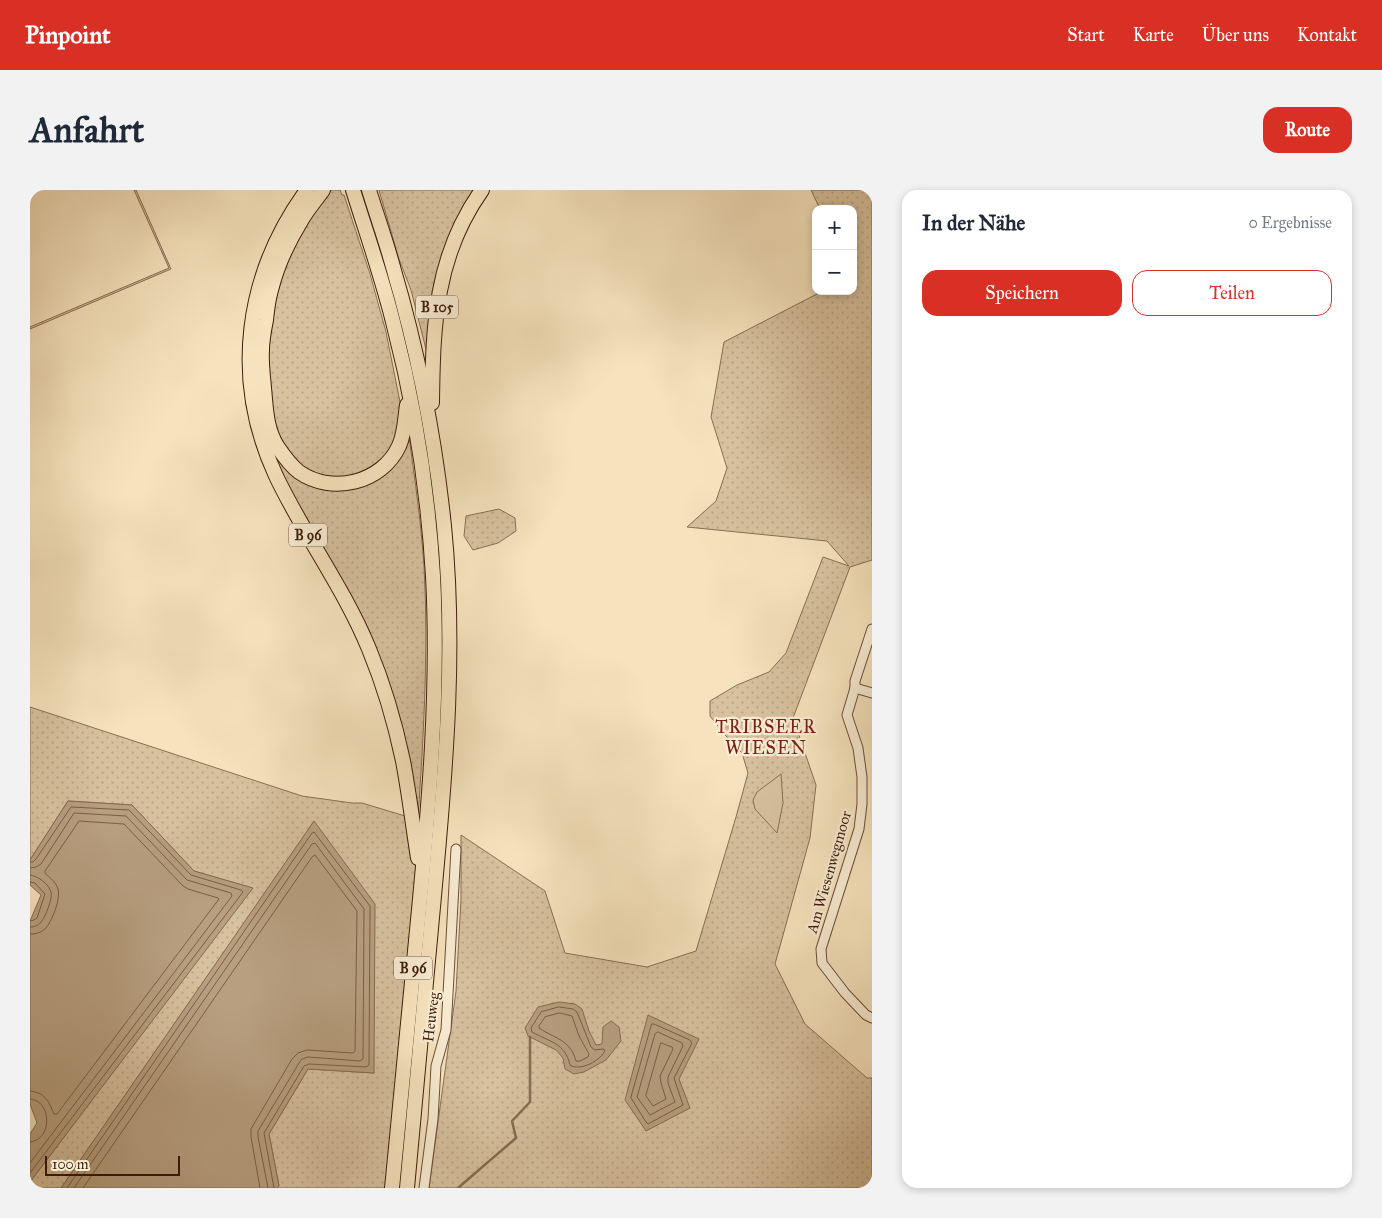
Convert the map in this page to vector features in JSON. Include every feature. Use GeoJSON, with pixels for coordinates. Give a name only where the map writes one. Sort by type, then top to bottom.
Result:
{"type":"FeatureCollection","features":[{"type":"Feature","properties":{"kind":"highway","name":"B 96"},"geometry":{"type":"LineString","coordinates":[[307,190],[283,227],[271,251],[262,276],[251,331],[250,376],[254,404],[264,445],[276,475],[352,612],[385,692],[403,762],[421,882]]}},
{"type":"Feature","properties":{"kind":"highway","name":"B 96"},"geometry":{"type":"LineString","coordinates":[[323,190],[301,220],[281,261],[270,291],[261,349],[266,418],[274,441],[286,459],[299,472],[311,478],[325,483],[339,484],[355,482],[369,477],[382,468],[399,446],[404,432],[409,392]]}},
{"type":"Feature","properties":{"kind":"highway","name":"B 96"},"geometry":{"type":"LineString","coordinates":[[352,190],[380,274],[409,392],[422,468],[433,576],[433,736],[392,1188]]}},
{"type":"Feature","properties":{"kind":"highway","name":"B 96"},"geometry":{"type":"LineString","coordinates":[[369,190],[394,267],[423,386],[444,528],[448,618],[449,681],[444,788],[407,1188]]}},
{"type":"Feature","properties":{"kind":"highway","name":"B 105"},"geometry":{"type":"LineString","coordinates":[[431,434],[433,341],[438,298],[454,240],[463,220],[482,190]]}},
{"type":"Feature","properties":{"kind":"street","name":"Am Wiesenwegmoor"},"geometry":{"type":"LineString","coordinates":[[872,629],[855,681],[855,688],[847,714],[858,748],[862,777],[862,804],[859,829],[821,949],[822,964],[845,993],[866,1015],[872,1018]]}},
{"type":"Feature","properties":{"kind":"street"},"geometry":{"type":"LineString","coordinates":[[855,688],[872,693]]}},
{"type":"Feature","properties":{"kind":"street","name":"Heuweg"},"geometry":{"type":"LineString","coordinates":[[424,1188],[433,1119],[436,1066],[446,1030],[456,849]]}},
{"type":"Feature","properties":{"kind":"shaded area"},"geometry":{"type":"Polygon","coordinates":[[[134,190],[136,190],[171,269],[30,329],[30,327],[169,268],[134,190]]]}},
{"type":"Feature","properties":{"kind":"shaded area"},"geometry":{"type":"Polygon","coordinates":[[[313,190],[319,190],[289,238],[277,263],[268,289],[259,343],[258,371],[261,400],[270,442],[283,462],[296,474],[310,482],[326,487],[342,489],[374,480],[389,469],[400,454],[407,437],[409,437],[424,566],[426,633],[425,699],[417,833],[404,747],[388,687],[365,629],[280,472],[266,436],[258,399],[254,362],[256,326],[263,290],[275,256],[291,222],[313,190]]]}},
{"type":"Feature","properties":{"kind":"shaded area"},"geometry":{"type":"Polygon","coordinates":[[[329,190],[340,190],[342,195],[344,195],[370,274],[386,332],[401,407],[400,434],[381,466],[341,482],[303,470],[275,432],[265,370],[279,276],[313,211],[329,190]]]}},
{"type":"Feature","properties":{"kind":"shaded area"},"geometry":{"type":"Polygon","coordinates":[[[379,190],[479,190],[462,216],[430,365],[411,290],[399,259],[379,190]]]}},
{"type":"Feature","properties":{"kind":"shaded area"},"geometry":{"type":"Polygon","coordinates":[[[811,190],[872,190],[872,560],[850,567],[793,718],[816,785],[810,838],[775,964],[805,1024],[867,1078],[872,1078],[872,1188],[429,1188],[456,991],[461,900],[461,835],[545,891],[565,953],[647,967],[696,951],[748,773],[742,753],[710,716],[710,701],[737,685],[769,672],[786,653],[823,557],[849,566],[827,541],[687,527],[716,501],[727,468],[711,417],[724,342],[815,295],[857,295],[857,205],[818,205],[811,190]]]}},
{"type":"Feature","properties":{"kind":"shaded area"},"geometry":{"type":"Polygon","coordinates":[[[499,509],[515,518],[516,531],[498,543],[473,550],[464,536],[466,516],[499,509]]]}},
{"type":"Feature","properties":{"kind":"shaded area"},"geometry":{"type":"Polygon","coordinates":[[[30,707],[302,796],[362,803],[405,816],[421,882],[390,1188],[277,1188],[279,1186],[269,1134],[308,1069],[374,1073],[314,822],[61,1188],[30,1188],[30,1182],[252,888],[194,871],[132,805],[68,801],[30,860],[30,707]]]}},
{"type":"Feature","properties":{"kind":"shaded area"},"geometry":{"type":"Polygon","coordinates":[[[781,774],[783,803],[777,833],[755,809],[753,800],[757,792],[781,774]]]}},
{"type":"Feature","properties":{"kind":"water"},"geometry":{"type":"Polygon","coordinates":[[[68,801],[132,805],[194,871],[253,888],[30,1182],[30,1134],[37,1123],[30,1104],[30,921],[41,895],[30,885],[30,860],[68,801]]]}},
{"type":"Feature","properties":{"kind":"water"},"geometry":{"type":"Polygon","coordinates":[[[314,821],[375,904],[374,1073],[308,1069],[269,1134],[279,1186],[277,1188],[61,1188],[314,821]]]}},
{"type":"Feature","properties":{"kind":"water"},"geometry":{"type":"Polygon","coordinates":[[[559,1002],[575,1004],[582,1009],[596,1045],[602,1044],[603,1027],[611,1021],[619,1027],[621,1041],[606,1060],[584,1072],[574,1074],[565,1069],[563,1058],[556,1050],[528,1036],[525,1028],[538,1007],[559,1002]]]}},
{"type":"Feature","properties":{"kind":"water"},"geometry":{"type":"Polygon","coordinates":[[[648,1015],[699,1039],[679,1079],[690,1108],[646,1131],[625,1100],[648,1015]]]}},
{"type":"Feature","properties":{"kind":"waterway"},"geometry":{"type":"LineString","coordinates":[[458,1188],[516,1138],[512,1121],[530,1102],[530,1037]]}},
{"type":"Feature","properties":{"kind":"district","name":"TRIBSEER WIESEN"},"geometry":{"type":"Point","coordinates":[766,737]}}]}
